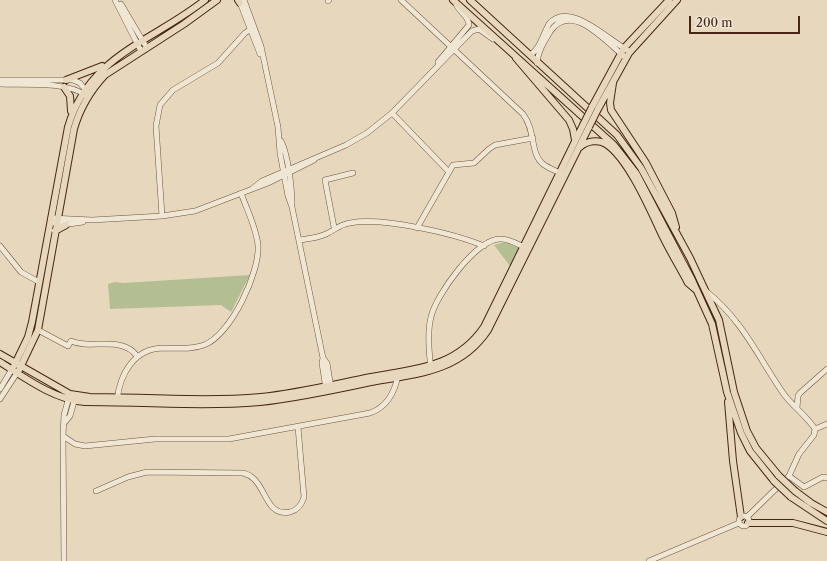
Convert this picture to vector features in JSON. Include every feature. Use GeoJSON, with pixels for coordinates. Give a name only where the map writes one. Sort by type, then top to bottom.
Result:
{"type":"FeatureCollection","features":[{"type":"Feature","properties":{"kind":"main road"},"geometry":{"type":"LineString","coordinates":[[66,80],[111,61],[180,19],[205,0]]}},
{"type":"Feature","properties":{"kind":"main road"},"geometry":{"type":"LineString","coordinates":[[18,364],[30,330],[40,282],[44,275],[55,231],[54,220],[74,130],[86,93],[105,75],[197,16],[217,0]]}},
{"type":"Feature","properties":{"kind":"main road"},"geometry":{"type":"LineString","coordinates":[[470,0],[617,135],[627,146],[677,233],[719,320],[736,399],[747,431],[756,448],[779,476],[811,503],[827,512]]}},
{"type":"Feature","properties":{"kind":"main road"},"geometry":{"type":"LineString","coordinates":[[0,362],[52,392],[72,397],[117,400],[249,402],[398,375],[454,362],[473,349],[484,337],[586,126],[625,51],[669,0]]}},
{"type":"Feature","properties":{"kind":"main road"},"geometry":{"type":"LineString","coordinates":[[625,51],[677,0]]}},
{"type":"Feature","properties":{"kind":"main road"},"geometry":{"type":"LineString","coordinates":[[454,2],[513,53],[622,154],[636,173],[658,212],[697,290],[717,343],[728,392],[741,433],[750,451],[774,481],[791,497],[827,521]]}},
{"type":"Feature","properties":{"kind":"main road"},"geometry":{"type":"LineString","coordinates":[[595,108],[613,83],[626,58],[625,51]]}},
{"type":"Feature","properties":{"kind":"main road"},"geometry":{"type":"LineString","coordinates":[[513,53],[522,67],[568,120],[574,133],[577,145]]}},
{"type":"Feature","properties":{"kind":"main road"},"geometry":{"type":"LineString","coordinates":[[71,116],[101,70],[111,61]]}},
{"type":"Feature","properties":{"kind":"main road"},"geometry":{"type":"LineString","coordinates":[[613,83],[610,103],[611,110],[646,163],[672,213],[677,233]]}},
{"type":"Feature","properties":{"kind":"main road"},"geometry":{"type":"LineString","coordinates":[[14,371],[38,330],[44,275],[71,116],[72,101],[64,87]]}},
{"type":"Feature","properties":{"kind":"main road"},"geometry":{"type":"LineString","coordinates":[[527,248],[560,173],[577,145],[596,141],[606,144],[618,156],[642,194],[688,283],[697,290]]}},
{"type":"Feature","properties":{"kind":"main road"},"geometry":{"type":"LineString","coordinates":[[55,231],[66,224]]}},
{"type":"Feature","properties":{"kind":"main road"},"geometry":{"type":"LineString","coordinates":[[0,354],[72,397]]}},
{"type":"Feature","properties":{"kind":"main road"},"geometry":{"type":"LineString","coordinates":[[728,392],[732,453],[744,520],[793,523],[827,532]]}},
{"type":"Feature","properties":{"kind":"street"},"geometry":{"type":"LineString","coordinates":[[115,0],[131,26]]}},
{"type":"Feature","properties":{"kind":"street"},"geometry":{"type":"LineString","coordinates":[[119,0],[144,49]]}},
{"type":"Feature","properties":{"kind":"street"},"geometry":{"type":"LineString","coordinates":[[401,0],[523,114],[530,125],[538,160],[546,167],[560,173]]}},
{"type":"Feature","properties":{"kind":"street"},"geometry":{"type":"LineString","coordinates":[[240,1],[261,46],[292,207],[323,358],[326,363],[328,388]]}},
{"type":"Feature","properties":{"kind":"street"},"geometry":{"type":"LineString","coordinates":[[454,2],[459,10],[468,19],[470,29]]}},
{"type":"Feature","properties":{"kind":"street"},"geometry":{"type":"LineString","coordinates":[[530,55],[537,48],[553,19],[562,12],[575,12],[581,14],[597,30]]}},
{"type":"Feature","properties":{"kind":"street"},"geometry":{"type":"LineString","coordinates":[[538,63],[540,50],[553,25],[559,19],[569,15],[584,20],[625,51]]}},
{"type":"Feature","properties":{"kind":"street"},"geometry":{"type":"LineString","coordinates":[[162,216],[156,126],[160,106],[173,90],[218,63],[252,28]]}},
{"type":"Feature","properties":{"kind":"street"},"geometry":{"type":"LineString","coordinates":[[54,220],[92,220],[162,216],[195,211],[264,185],[286,172],[308,164],[316,158],[357,139],[392,113],[470,29],[479,29],[492,39],[499,41]]}},
{"type":"Feature","properties":{"kind":"street"},"geometry":{"type":"LineString","coordinates":[[0,80],[77,81],[86,93]]}},
{"type":"Feature","properties":{"kind":"street"},"geometry":{"type":"LineString","coordinates":[[64,87],[66,80]]}},
{"type":"Feature","properties":{"kind":"street"},"geometry":{"type":"LineString","coordinates":[[0,84],[64,87],[86,93]]}},
{"type":"Feature","properties":{"kind":"street"},"geometry":{"type":"LineString","coordinates":[[392,113],[448,171]]}},
{"type":"Feature","properties":{"kind":"street"},"geometry":{"type":"LineString","coordinates":[[417,228],[448,171],[456,164],[474,163],[495,145],[533,138]]}},
{"type":"Feature","properties":{"kind":"street"},"geometry":{"type":"LineString","coordinates":[[334,227],[325,180],[353,173]]}},
{"type":"Feature","properties":{"kind":"street"},"geometry":{"type":"LineString","coordinates":[[117,400],[124,375],[137,356],[157,348],[195,348],[218,337],[229,323],[253,277],[258,256],[256,236],[241,193]]}},
{"type":"Feature","properties":{"kind":"street"},"geometry":{"type":"LineString","coordinates":[[54,220],[66,224],[92,220]]}},
{"type":"Feature","properties":{"kind":"street"},"geometry":{"type":"LineString","coordinates":[[299,240],[324,235],[334,227],[350,222],[366,222],[400,224],[461,238],[484,246]]}},
{"type":"Feature","properties":{"kind":"street"},"geometry":{"type":"LineString","coordinates":[[431,368],[429,327],[434,308],[459,268],[484,246],[502,239],[527,248]]}},
{"type":"Feature","properties":{"kind":"street"},"geometry":{"type":"LineString","coordinates":[[0,246],[21,272],[40,282]]}},
{"type":"Feature","properties":{"kind":"street"},"geometry":{"type":"LineString","coordinates":[[706,291],[727,310],[743,328],[782,391],[815,429]]}},
{"type":"Feature","properties":{"kind":"street"},"geometry":{"type":"LineString","coordinates":[[38,330],[68,346],[71,341],[78,344],[122,345],[131,349],[137,356]]}},
{"type":"Feature","properties":{"kind":"street"},"geometry":{"type":"LineString","coordinates":[[797,408],[798,396],[800,393],[827,369]]}},
{"type":"Feature","properties":{"kind":"street"},"geometry":{"type":"LineString","coordinates":[[0,389],[14,371]]}},
{"type":"Feature","properties":{"kind":"street"},"geometry":{"type":"LineString","coordinates":[[0,400],[14,371]]}},
{"type":"Feature","properties":{"kind":"street"},"geometry":{"type":"LineString","coordinates":[[63,436],[75,444],[85,446],[149,440],[229,439],[298,427],[378,410],[390,398],[398,375]]}},
{"type":"Feature","properties":{"kind":"street"},"geometry":{"type":"LineString","coordinates":[[64,561],[64,415],[72,397]]}},
{"type":"Feature","properties":{"kind":"street"},"geometry":{"type":"LineString","coordinates":[[815,429],[827,424]]}},
{"type":"Feature","properties":{"kind":"street"},"geometry":{"type":"LineString","coordinates":[[96,491],[128,477],[146,472],[244,473],[254,478],[274,509],[283,513],[293,511],[300,506],[304,497],[298,427]]}},
{"type":"Feature","properties":{"kind":"street"},"geometry":{"type":"LineString","coordinates":[[649,561],[744,520],[790,476],[799,454],[814,435],[815,429]]}},
{"type":"Feature","properties":{"kind":"street"},"geometry":{"type":"LineString","coordinates":[[790,476],[804,487],[823,477],[827,478]]}},
{"type":"Feature","properties":{"kind":"green space"},"geometry":{"type":"Polygon","coordinates":[[[505,242],[520,248],[510,266],[494,245],[505,242]]]}},
{"type":"Feature","properties":{"kind":"green space"},"geometry":{"type":"Polygon","coordinates":[[[250,275],[231,312],[221,305],[110,309],[108,284],[115,282],[124,283],[250,275]]]}}]}
